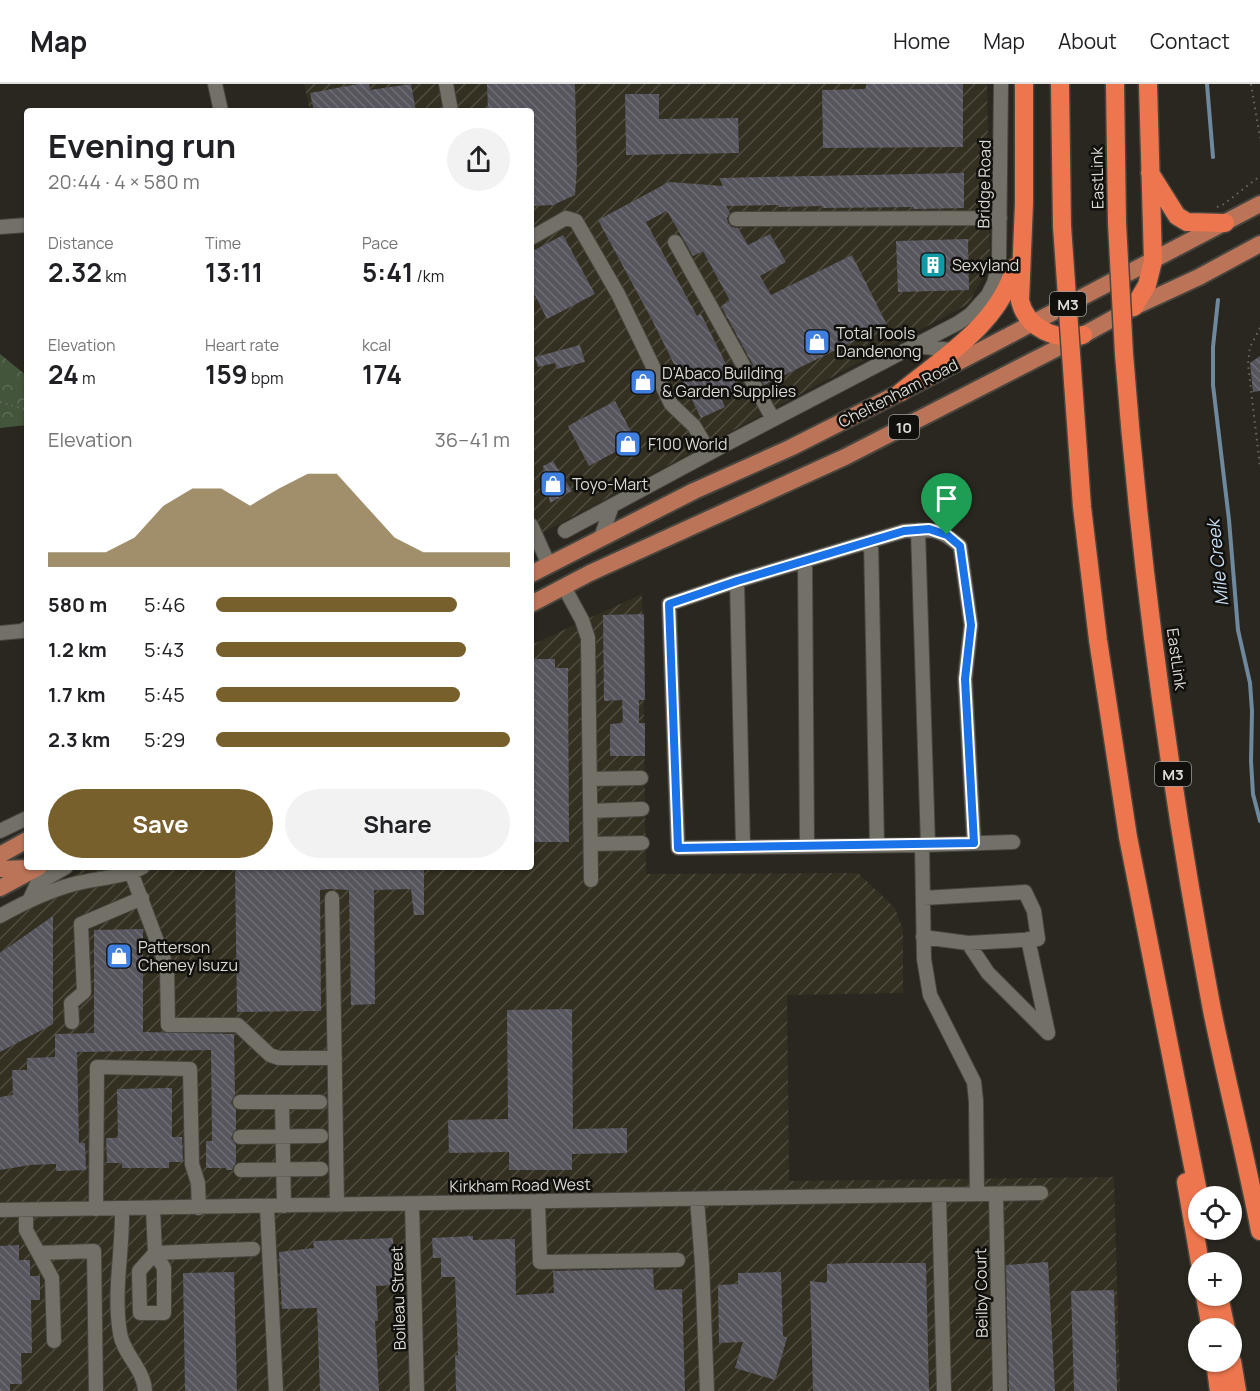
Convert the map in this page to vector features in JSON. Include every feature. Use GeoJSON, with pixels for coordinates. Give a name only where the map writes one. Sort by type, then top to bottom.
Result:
{"type":"FeatureCollection","features":[{"type":"Feature","properties":{"kind":"highway"},"geometry":{"type":"LineString","coordinates":[[1024,84],[1024,203],[1020,301],[1022,310],[1034,324],[1046,332],[1060,337],[1083,335]]}},
{"type":"Feature","properties":{"kind":"highway","name":"M3"},"geometry":{"type":"LineString","coordinates":[[1060,84],[1062,226],[1082,507],[1098,640],[1128,837],[1198,1186]]}},
{"type":"Feature","properties":{"kind":"highway","name":"EastLink"},"geometry":{"type":"LineString","coordinates":[[1115,84],[1117,223],[1124,354],[1155,646],[1181,827],[1212,1011],[1260,1231]]}},
{"type":"Feature","properties":{"kind":"highway"},"geometry":{"type":"LineString","coordinates":[[1134,307],[1147,285],[1153,261],[1148,84]]}},
{"type":"Feature","properties":{"kind":"highway"},"geometry":{"type":"LineString","coordinates":[[1149,172],[1177,216],[1187,222],[1225,223]]}},
{"type":"Feature","properties":{"kind":"highway"},"geometry":{"type":"LineString","coordinates":[[901,392],[986,321],[1007,290],[1015,267],[1024,203]]}},
{"type":"Feature","properties":{"kind":"highway"},"geometry":{"type":"LineString","coordinates":[[1128,837],[1198,1252]]}},
{"type":"Feature","properties":{"kind":"highway"},"geometry":{"type":"LineString","coordinates":[[1252,1189],[1260,1215]]}},
{"type":"Feature","properties":{"kind":"highway"},"geometry":{"type":"LineString","coordinates":[[1216,1372],[1219,1391]]}},
{"type":"Feature","properties":{"kind":"highway"},"geometry":{"type":"LineString","coordinates":[[1234,1372],[1237,1391]]}},
{"type":"Feature","properties":{"kind":"main road","name":"Cheltenham Road"},"geometry":{"type":"LineString","coordinates":[[534,572],[694,490],[790,448],[901,392],[1260,204]]}},
{"type":"Feature","properties":{"kind":"main road","name":"Cheltenham Road"},"geometry":{"type":"LineString","coordinates":[[534,602],[702,521],[845,457],[1260,244]]}},
{"type":"Feature","properties":{"kind":"main road"},"geometry":{"type":"LineString","coordinates":[[549,565],[564,587]]}},
{"type":"Feature","properties":{"kind":"main road"},"geometry":{"type":"LineString","coordinates":[[0,855],[24,842]]}},
{"type":"Feature","properties":{"kind":"main road"},"geometry":{"type":"LineString","coordinates":[[0,869],[24,868]]}},
{"type":"Feature","properties":{"kind":"main road"},"geometry":{"type":"LineString","coordinates":[[0,888],[33,870]]}},
{"type":"Feature","properties":{"kind":"street"},"geometry":{"type":"LineString","coordinates":[[215,84],[220,108]]}},
{"type":"Feature","properties":{"kind":"street"},"geometry":{"type":"LineString","coordinates":[[446,84],[450,108]]}},
{"type":"Feature","properties":{"kind":"street","name":"Bridge Road"},"geometry":{"type":"LineString","coordinates":[[994,283],[999,262],[1001,84]]}},
{"type":"Feature","properties":{"kind":"street"},"geometry":{"type":"LineString","coordinates":[[534,236],[566,218],[576,221],[618,294],[672,404],[694,426],[710,453]]}},
{"type":"Feature","properties":{"kind":"street"},"geometry":{"type":"LineString","coordinates":[[736,219],[1000,218]]}},
{"type":"Feature","properties":{"kind":"street"},"geometry":{"type":"LineString","coordinates":[[0,227],[24,225]]}},
{"type":"Feature","properties":{"kind":"street"},"geometry":{"type":"LineString","coordinates":[[675,242],[773,419]]}},
{"type":"Feature","properties":{"kind":"street","name":"Cheltenham Road"},"geometry":{"type":"LineString","coordinates":[[565,531],[773,419],[915,346],[971,314],[982,303],[994,283]]}},
{"type":"Feature","properties":{"kind":"street"},"geometry":{"type":"LineString","coordinates":[[915,346],[952,350]]}},
{"type":"Feature","properties":{"kind":"street"},"geometry":{"type":"LineString","coordinates":[[601,537],[612,506]]}},
{"type":"Feature","properties":{"kind":"street"},"geometry":{"type":"LineString","coordinates":[[974,843],[965,679],[971,625],[960,546],[947,535],[929,529],[904,531],[669,604],[678,848],[877,846],[1013,842]]}},
{"type":"Feature","properties":{"kind":"street"},"geometry":{"type":"LineString","coordinates":[[918,530],[925,845],[924,959],[930,995],[974,1082],[977,1194]]}},
{"type":"Feature","properties":{"kind":"street"},"geometry":{"type":"LineString","coordinates":[[534,532],[549,565]]}},
{"type":"Feature","properties":{"kind":"street"},"geometry":{"type":"LineString","coordinates":[[871,541],[877,846]]}},
{"type":"Feature","properties":{"kind":"street"},"geometry":{"type":"LineString","coordinates":[[805,561],[807,846]]}},
{"type":"Feature","properties":{"kind":"street"},"geometry":{"type":"LineString","coordinates":[[737,581],[743,847]]}},
{"type":"Feature","properties":{"kind":"street"},"geometry":{"type":"LineString","coordinates":[[564,587],[588,635],[591,880]]}},
{"type":"Feature","properties":{"kind":"street"},"geometry":{"type":"LineString","coordinates":[[0,633],[24,630]]}},
{"type":"Feature","properties":{"kind":"street"},"geometry":{"type":"LineString","coordinates":[[590,779],[641,778]]}},
{"type":"Feature","properties":{"kind":"street"},"geometry":{"type":"LineString","coordinates":[[590,811],[642,809]]}},
{"type":"Feature","properties":{"kind":"street"},"geometry":{"type":"LineString","coordinates":[[2,831],[24,820]]}},
{"type":"Feature","properties":{"kind":"street"},"geometry":{"type":"LineString","coordinates":[[591,844],[642,843]]}},
{"type":"Feature","properties":{"kind":"street"},"geometry":{"type":"LineString","coordinates":[[29,901],[37,884],[61,870]]}},
{"type":"Feature","properties":{"kind":"street"},"geometry":{"type":"LineString","coordinates":[[0,916],[29,901],[76,884],[133,870]]}},
{"type":"Feature","properties":{"kind":"street"},"geometry":{"type":"LineString","coordinates":[[137,870],[141,898],[167,968],[168,1025],[237,1025],[270,1055],[279,1058],[334,1058]]}},
{"type":"Feature","properties":{"kind":"street"},"geometry":{"type":"LineString","coordinates":[[923,898],[1025,892],[1035,911],[1038,939],[968,943],[923,937]]}},
{"type":"Feature","properties":{"kind":"street"},"geometry":{"type":"LineString","coordinates":[[72,1022],[71,1003],[84,992],[81,924],[141,898]]}},
{"type":"Feature","properties":{"kind":"street"},"geometry":{"type":"LineString","coordinates":[[332,898],[337,1205]]}},
{"type":"Feature","properties":{"kind":"street"},"geometry":{"type":"LineString","coordinates":[[968,943],[988,973],[1048,1033],[1028,939]]}},
{"type":"Feature","properties":{"kind":"street"},"geometry":{"type":"LineString","coordinates":[[96,1209],[97,1067],[190,1069],[192,1164],[198,1183],[199,1208]]}},
{"type":"Feature","properties":{"kind":"street"},"geometry":{"type":"LineString","coordinates":[[240,1102],[320,1101]]}},
{"type":"Feature","properties":{"kind":"street"},"geometry":{"type":"LineString","coordinates":[[282,1102],[284,1206]]}},
{"type":"Feature","properties":{"kind":"street"},"geometry":{"type":"LineString","coordinates":[[240,1137],[321,1136]]}},
{"type":"Feature","properties":{"kind":"street"},"geometry":{"type":"LineString","coordinates":[[241,1170],[321,1169]]}},
{"type":"Feature","properties":{"kind":"street","name":"Kirkham Road West"},"geometry":{"type":"LineString","coordinates":[[0,1210],[1041,1193]]}},
{"type":"Feature","properties":{"kind":"street","name":"Beilby Court"},"geometry":{"type":"LineString","coordinates":[[996,1194],[1000,1391]]}},
{"type":"Feature","properties":{"kind":"street"},"geometry":{"type":"LineString","coordinates":[[939,1195],[944,1391]]}},
{"type":"Feature","properties":{"kind":"street"},"geometry":{"type":"LineString","coordinates":[[697,1199],[707,1391]]}},
{"type":"Feature","properties":{"kind":"street"},"geometry":{"type":"LineString","coordinates":[[538,1201],[540,1262],[678,1260]]}},
{"type":"Feature","properties":{"kind":"street","name":"Boileau Street"},"geometry":{"type":"LineString","coordinates":[[412,1204],[417,1391]]}},
{"type":"Feature","properties":{"kind":"street"},"geometry":{"type":"LineString","coordinates":[[267,1207],[276,1391]]}},
{"type":"Feature","properties":{"kind":"street"},"geometry":{"type":"LineString","coordinates":[[153,1208],[155,1253],[254,1249]]}},
{"type":"Feature","properties":{"kind":"street"},"geometry":{"type":"LineString","coordinates":[[122,1209],[123,1236],[117,1266],[120,1334],[144,1381],[145,1391]]}},
{"type":"Feature","properties":{"kind":"street"},"geometry":{"type":"LineString","coordinates":[[26,1210],[26,1230],[52,1278],[54,1341]]}},
{"type":"Feature","properties":{"kind":"street"},"geometry":{"type":"LineString","coordinates":[[39,1253],[94,1251],[96,1391]]}},
{"type":"Feature","properties":{"kind":"path"},"geometry":{"type":"LineString","coordinates":[[1251,84],[1260,138]]}},
{"type":"Feature","properties":{"kind":"path"},"geometry":{"type":"LineString","coordinates":[[1209,210],[1224,204],[1260,177]]}},
{"type":"Feature","properties":{"kind":"path"},"geometry":{"type":"LineString","coordinates":[[1260,328],[1250,347],[1248,364],[1260,467]]}},
{"type":"Feature","properties":{"kind":"path"},"geometry":{"type":"LineString","coordinates":[[0,402],[24,409]]}},
{"type":"Feature","properties":{"kind":"shaded area"},"geometry":{"type":"Polygon","coordinates":[[[304,84],[987,84],[990,265],[968,304],[534,537],[534,108],[309,108],[304,84]]]}},
{"type":"Feature","properties":{"kind":"shaded area"},"geometry":{"type":"Polygon","coordinates":[[[642,594],[646,874],[858,873],[895,908],[903,930],[903,993],[787,995],[789,1181],[1114,1177],[1120,1391],[0,1391],[0,913],[83,870],[534,870],[534,644],[642,594]]]}},
{"type":"Feature","properties":{"kind":"green space"},"geometry":{"type":"Polygon","coordinates":[[[0,354],[24,374],[24,425],[0,428],[0,354]]]}},
{"type":"Feature","properties":{"kind":"building"},"geometry":{"type":"Polygon","coordinates":[[[358,84],[369,84],[370,90],[411,84],[415,108],[313,108],[310,93],[358,84]]]}},
{"type":"Feature","properties":{"kind":"building"},"geometry":{"type":"Polygon","coordinates":[[[487,84],[575,84],[577,168],[575,195],[553,205],[534,206],[534,108],[488,108],[487,84]]]}},
{"type":"Feature","properties":{"kind":"building"},"geometry":{"type":"Polygon","coordinates":[[[866,84],[963,84],[963,147],[823,148],[822,90],[866,89],[866,84]]]}},
{"type":"Feature","properties":{"kind":"building"},"geometry":{"type":"Polygon","coordinates":[[[625,94],[659,94],[659,119],[738,118],[739,153],[626,155],[625,94]]]}},
{"type":"Feature","properties":{"kind":"building"},"geometry":{"type":"Polygon","coordinates":[[[964,173],[964,208],[726,206],[730,213],[727,218],[728,223],[738,228],[748,245],[770,234],[786,262],[760,276],[771,295],[852,255],[887,325],[764,385],[721,306],[730,301],[703,251],[693,256],[667,211],[646,222],[697,316],[701,314],[739,390],[721,398],[725,407],[701,418],[598,220],[669,182],[723,186],[719,178],[964,173]]]}},
{"type":"Feature","properties":{"kind":"building"},"geometry":{"type":"Polygon","coordinates":[[[563,235],[595,294],[547,319],[534,294],[534,250],[563,235]]]}},
{"type":"Feature","properties":{"kind":"building","name":"Sexyland"},"geometry":{"type":"Polygon","coordinates":[[[968,239],[969,290],[898,292],[896,241],[968,239]]]}},
{"type":"Feature","properties":{"kind":"building"},"geometry":{"type":"Polygon","coordinates":[[[580,345],[585,362],[557,369],[555,363],[538,367],[535,357],[580,345]]]}},
{"type":"Feature","properties":{"kind":"building"},"geometry":{"type":"Polygon","coordinates":[[[1260,356],[1260,391],[1253,392],[1250,363],[1260,356]]]}},
{"type":"Feature","properties":{"kind":"building"},"geometry":{"type":"Polygon","coordinates":[[[615,401],[636,441],[589,466],[568,426],[615,401]]]}},
{"type":"Feature","properties":{"kind":"building"},"geometry":{"type":"Polygon","coordinates":[[[553,461],[572,491],[550,503],[543,466],[553,461]]]}},
{"type":"Feature","properties":{"kind":"building"},"geometry":{"type":"Polygon","coordinates":[[[644,614],[645,700],[639,700],[639,723],[645,723],[645,756],[610,756],[610,724],[623,723],[622,700],[604,701],[603,615],[644,614]]]}},
{"type":"Feature","properties":{"kind":"building"},"geometry":{"type":"Polygon","coordinates":[[[534,659],[555,659],[555,668],[568,668],[569,842],[534,842],[534,659]]]}},
{"type":"Feature","properties":{"kind":"building"},"geometry":{"type":"Polygon","coordinates":[[[235,870],[424,870],[424,915],[414,915],[411,889],[374,890],[375,1004],[351,1005],[349,890],[331,889],[320,890],[321,1011],[237,1012],[235,870]]]}},
{"type":"Feature","properties":{"kind":"building"},"geometry":{"type":"Polygon","coordinates":[[[53,916],[53,1024],[0,1052],[0,953],[53,916]]]}},
{"type":"Feature","properties":{"kind":"building"},"geometry":{"type":"Polygon","coordinates":[[[143,929],[143,1032],[234,1034],[235,1094],[231,1103],[236,1110],[236,1129],[231,1138],[236,1145],[236,1162],[232,1170],[206,1168],[206,1141],[212,1141],[211,1050],[77,1052],[79,1143],[85,1143],[86,1170],[56,1171],[56,1164],[0,1170],[0,1097],[13,1095],[12,1070],[27,1070],[27,1058],[55,1057],[55,1034],[94,1033],[94,930],[143,929]]]}},
{"type":"Feature","properties":{"kind":"building"},"geometry":{"type":"Polygon","coordinates":[[[572,1009],[573,1129],[627,1128],[627,1153],[572,1154],[572,1170],[509,1170],[509,1152],[449,1153],[448,1120],[508,1119],[507,1010],[572,1009]]]}},
{"type":"Feature","properties":{"kind":"building"},"geometry":{"type":"Polygon","coordinates":[[[172,1088],[172,1137],[182,1137],[183,1162],[169,1162],[169,1168],[122,1168],[122,1163],[107,1163],[106,1138],[118,1138],[117,1089],[172,1088]]]}},
{"type":"Feature","properties":{"kind":"building"},"geometry":{"type":"Polygon","coordinates":[[[473,1236],[473,1240],[515,1239],[516,1295],[554,1293],[553,1271],[653,1269],[654,1290],[682,1289],[685,1391],[456,1391],[455,1355],[458,1355],[455,1277],[441,1277],[441,1258],[433,1258],[432,1238],[473,1236]]]}},
{"type":"Feature","properties":{"kind":"building"},"geometry":{"type":"Polygon","coordinates":[[[393,1238],[395,1285],[376,1286],[378,1321],[375,1321],[379,1391],[320,1391],[317,1308],[282,1309],[279,1252],[314,1248],[313,1241],[393,1238]]]}},
{"type":"Feature","properties":{"kind":"building"},"geometry":{"type":"Polygon","coordinates":[[[19,1245],[19,1260],[30,1260],[30,1276],[40,1276],[40,1300],[31,1300],[32,1353],[21,1353],[22,1384],[10,1384],[10,1391],[0,1391],[0,1246],[19,1245]]]}},
{"type":"Feature","properties":{"kind":"building"},"geometry":{"type":"Polygon","coordinates":[[[1048,1262],[1055,1391],[1009,1391],[1006,1265],[1048,1262]]]}},
{"type":"Feature","properties":{"kind":"building"},"geometry":{"type":"Polygon","coordinates":[[[926,1263],[929,1391],[813,1391],[810,1281],[827,1283],[827,1264],[926,1263]]]}},
{"type":"Feature","properties":{"kind":"building"},"geometry":{"type":"Polygon","coordinates":[[[234,1272],[237,1391],[185,1391],[183,1273],[234,1272]]]}},
{"type":"Feature","properties":{"kind":"building"},"geometry":{"type":"Polygon","coordinates":[[[781,1272],[783,1336],[787,1338],[775,1380],[735,1368],[743,1342],[719,1343],[718,1285],[738,1284],[738,1273],[781,1272]]]}},
{"type":"Feature","properties":{"kind":"building"},"geometry":{"type":"Polygon","coordinates":[[[1114,1290],[1117,1391],[1074,1391],[1071,1291],[1114,1290]]]}},
{"type":"Feature","properties":{"kind":"waterway","name":"Mile Creek"},"geometry":{"type":"LineString","coordinates":[[1207,84],[1213,157]]}},
{"type":"Feature","properties":{"kind":"waterway","name":"Mile Creek"},"geometry":{"type":"LineString","coordinates":[[1218,300],[1213,347],[1213,385],[1229,520],[1238,630],[1250,683],[1253,794],[1260,821]]}},
{"type":"Feature","properties":{"kind":"place","name":"Sexyland"},"geometry":{"type":"Point","coordinates":[933,265]}},
{"type":"Feature","properties":{"kind":"place","name":"Total Tools Dandenong"},"geometry":{"type":"Point","coordinates":[817,342]}},
{"type":"Feature","properties":{"kind":"place","name":"D'Abaco Building & Garden Supplies"},"geometry":{"type":"Point","coordinates":[643,382]}},
{"type":"Feature","properties":{"kind":"place","name":"F100 World"},"geometry":{"type":"Point","coordinates":[628,444]}},
{"type":"Feature","properties":{"kind":"place","name":"Toyo-Mart"},"geometry":{"type":"Point","coordinates":[553,484]}},
{"type":"Feature","properties":{"kind":"place","name":"Patterson Cheney Isuzu"},"geometry":{"type":"Point","coordinates":[119,956]}},
{"type":"Feature","properties":{"kind":"route"},"geometry":{"type":"LineString","coordinates":[[929,529],[947,535],[960,546],[971,625],[965,679],[974,843],[678,848],[669,604],[904,531],[929,529]]}}]}
